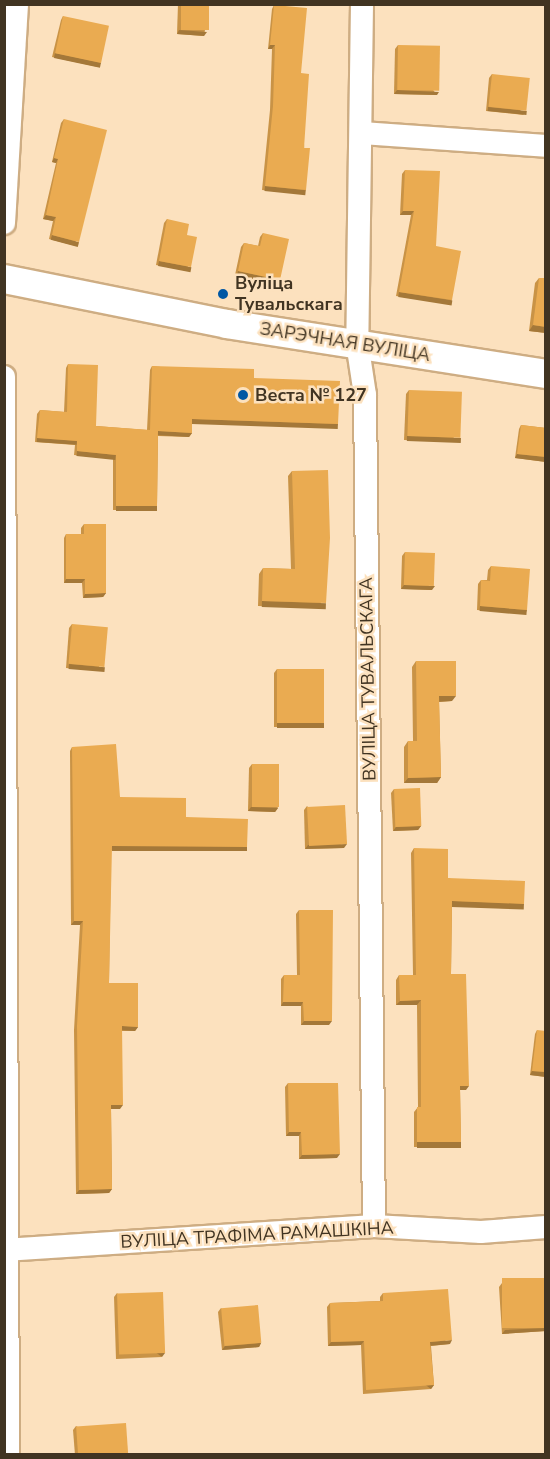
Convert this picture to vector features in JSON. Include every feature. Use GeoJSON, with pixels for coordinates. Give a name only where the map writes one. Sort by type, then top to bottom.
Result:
{"type":"FeatureCollection","features":[{"type":"Feature","properties":{"kind":"street"},"geometry":{"type":"LineString","coordinates":[[4,223],[17,4]]}},
{"type":"Feature","properties":{"kind":"street","name":"ВУЛІЦА ТУВАЛЬСКАГА"},"geometry":{"type":"LineString","coordinates":[[362,4],[363,133],[357,342],[365,395],[374,1226]]}},
{"type":"Feature","properties":{"kind":"street"},"geometry":{"type":"LineString","coordinates":[[363,133],[546,146]]}},
{"type":"Feature","properties":{"kind":"street","name":"ЗАРЭЧНАЯ ВУЛІЦА"},"geometry":{"type":"LineString","coordinates":[[4,279],[227,324],[357,342],[546,374]]}},
{"type":"Feature","properties":{"kind":"street"},"geometry":{"type":"LineString","coordinates":[[4,377],[5,1250],[8,1455]]}},
{"type":"Feature","properties":{"kind":"street","name":"ВУЛІЦА ТРАФІМА РАМАШКІНА"},"geometry":{"type":"LineString","coordinates":[[5,1250],[374,1226],[481,1232],[546,1227]]}},
{"type":"Feature","properties":{"kind":"building"},"geometry":{"type":"Polygon","coordinates":[[[181,4],[209,4],[209,30],[181,30],[181,4]]]}},
{"type":"Feature","properties":{"kind":"building"},"geometry":{"type":"Polygon","coordinates":[[[274,5],[307,8],[301,73],[309,74],[304,148],[310,148],[306,190],[265,186],[273,106],[275,45],[270,45],[274,5]]]}},
{"type":"Feature","properties":{"kind":"building"},"geometry":{"type":"Polygon","coordinates":[[[63,16],[109,26],[101,63],[55,53],[63,16]]]}},
{"type":"Feature","properties":{"kind":"building"},"geometry":{"type":"Polygon","coordinates":[[[398,45],[440,46],[439,91],[397,90],[398,45]]]}},
{"type":"Feature","properties":{"kind":"building"},"geometry":{"type":"Polygon","coordinates":[[[492,74],[530,78],[526,111],[489,107],[492,74]]]}},
{"type":"Feature","properties":{"kind":"building"},"geometry":{"type":"Polygon","coordinates":[[[64,119],[107,130],[79,242],[52,235],[56,217],[46,215],[58,159],[54,158],[64,119]]]}},
{"type":"Feature","properties":{"kind":"building"},"geometry":{"type":"Polygon","coordinates":[[[405,170],[440,171],[436,246],[461,251],[452,300],[399,292],[414,211],[403,211],[405,170]]]}},
{"type":"Feature","properties":{"kind":"building"},"geometry":{"type":"Polygon","coordinates":[[[167,219],[189,224],[187,235],[197,237],[191,267],[159,261],[167,219]]]}},
{"type":"Feature","properties":{"kind":"building"},"geometry":{"type":"Polygon","coordinates":[[[263,233],[289,239],[280,280],[238,271],[244,243],[260,246],[263,233]]]}},
{"type":"Feature","properties":{"kind":"building"},"geometry":{"type":"Polygon","coordinates":[[[539,278],[546,278],[546,327],[533,325],[539,278]]]}},
{"type":"Feature","properties":{"kind":"building"},"geometry":{"type":"Polygon","coordinates":[[[68,364],[98,365],[96,426],[150,430],[152,366],[254,369],[254,378],[340,381],[338,424],[192,419],[192,433],[158,431],[157,506],[116,506],[116,455],[77,451],[77,441],[37,438],[40,410],[67,412],[68,364]]]}},
{"type":"Feature","properties":{"kind":"building"},"geometry":{"type":"Polygon","coordinates":[[[409,390],[462,392],[460,438],[407,436],[409,390]]]}},
{"type":"Feature","properties":{"kind":"building"},"geometry":{"type":"Polygon","coordinates":[[[521,425],[546,428],[546,457],[517,454],[521,425]]]}},
{"type":"Feature","properties":{"kind":"building"},"geometry":{"type":"Polygon","coordinates":[[[328,470],[330,538],[326,603],[262,601],[263,568],[295,569],[292,471],[328,470]]]}},
{"type":"Feature","properties":{"kind":"building"},"geometry":{"type":"Polygon","coordinates":[[[84,524],[106,524],[106,593],[85,594],[85,579],[66,579],[66,534],[84,534],[84,524]]]}},
{"type":"Feature","properties":{"kind":"building"},"geometry":{"type":"Polygon","coordinates":[[[405,552],[435,553],[434,586],[404,585],[405,552]]]}},
{"type":"Feature","properties":{"kind":"building"},"geometry":{"type":"Polygon","coordinates":[[[491,566],[530,569],[527,610],[480,606],[481,580],[490,581],[491,566]]]}},
{"type":"Feature","properties":{"kind":"building"},"geometry":{"type":"Polygon","coordinates":[[[72,624],[108,627],[104,667],[69,664],[72,624]]]}},
{"type":"Feature","properties":{"kind":"building"},"geometry":{"type":"Polygon","coordinates":[[[416,661],[456,661],[456,696],[439,696],[441,777],[408,778],[408,741],[417,741],[416,661]]]}},
{"type":"Feature","properties":{"kind":"building"},"geometry":{"type":"Polygon","coordinates":[[[277,669],[324,669],[324,723],[277,723],[277,669]]]}},
{"type":"Feature","properties":{"kind":"building"},"geometry":{"type":"Polygon","coordinates":[[[116,744],[120,797],[186,798],[186,817],[248,819],[247,847],[112,846],[109,983],[138,983],[138,1027],[122,1026],[123,1105],[111,1105],[112,1189],[79,1190],[77,1026],[83,921],[74,921],[72,747],[116,744]]]}},
{"type":"Feature","properties":{"kind":"building"},"geometry":{"type":"Polygon","coordinates":[[[252,764],[279,764],[279,807],[252,807],[252,764]]]}},
{"type":"Feature","properties":{"kind":"building"},"geometry":{"type":"Polygon","coordinates":[[[420,788],[421,826],[395,827],[394,789],[420,788]]]}},
{"type":"Feature","properties":{"kind":"building"},"geometry":{"type":"Polygon","coordinates":[[[345,805],[347,844],[309,846],[307,807],[345,805]]]}},
{"type":"Feature","properties":{"kind":"building"},"geometry":{"type":"Polygon","coordinates":[[[414,848],[448,849],[448,878],[525,881],[524,904],[452,901],[451,974],[466,974],[469,1086],[460,1086],[461,1142],[417,1142],[417,1107],[421,1107],[421,1000],[400,1001],[399,975],[416,975],[414,848]]]}},
{"type":"Feature","properties":{"kind":"building"},"geometry":{"type":"Polygon","coordinates":[[[299,910],[333,910],[332,1021],[304,1021],[303,1002],[283,1002],[284,975],[300,975],[299,910]]]}},
{"type":"Feature","properties":{"kind":"building"},"geometry":{"type":"Polygon","coordinates":[[[537,1030],[546,1031],[546,1072],[532,1071],[537,1030]]]}},
{"type":"Feature","properties":{"kind":"building"},"geometry":{"type":"Polygon","coordinates":[[[288,1083],[338,1083],[340,1154],[302,1155],[301,1132],[289,1132],[288,1083]]]}},
{"type":"Feature","properties":{"kind":"building"},"geometry":{"type":"Polygon","coordinates":[[[502,1278],[546,1278],[546,1328],[502,1328],[502,1278]]]}},
{"type":"Feature","properties":{"kind":"building"},"geometry":{"type":"Polygon","coordinates":[[[448,1289],[452,1340],[430,1342],[434,1385],[366,1390],[364,1341],[331,1342],[330,1303],[383,1301],[383,1293],[448,1289]]]}},
{"type":"Feature","properties":{"kind":"building"},"geometry":{"type":"Polygon","coordinates":[[[163,1292],[165,1353],[119,1355],[117,1294],[163,1292]]]}},
{"type":"Feature","properties":{"kind":"building"},"geometry":{"type":"Polygon","coordinates":[[[258,1305],[261,1343],[224,1346],[221,1308],[258,1305]]]}},
{"type":"Feature","properties":{"kind":"building"},"geometry":{"type":"Polygon","coordinates":[[[126,1423],[128,1454],[78,1454],[76,1426],[126,1423]]]}},
{"type":"Feature","properties":{"kind":"place","name":"Вуліца Тувальскага"},"geometry":{"type":"Point","coordinates":[223,294]}},
{"type":"Feature","properties":{"kind":"place","name":"Веста № 127"},"geometry":{"type":"Point","coordinates":[243,395]}}]}
